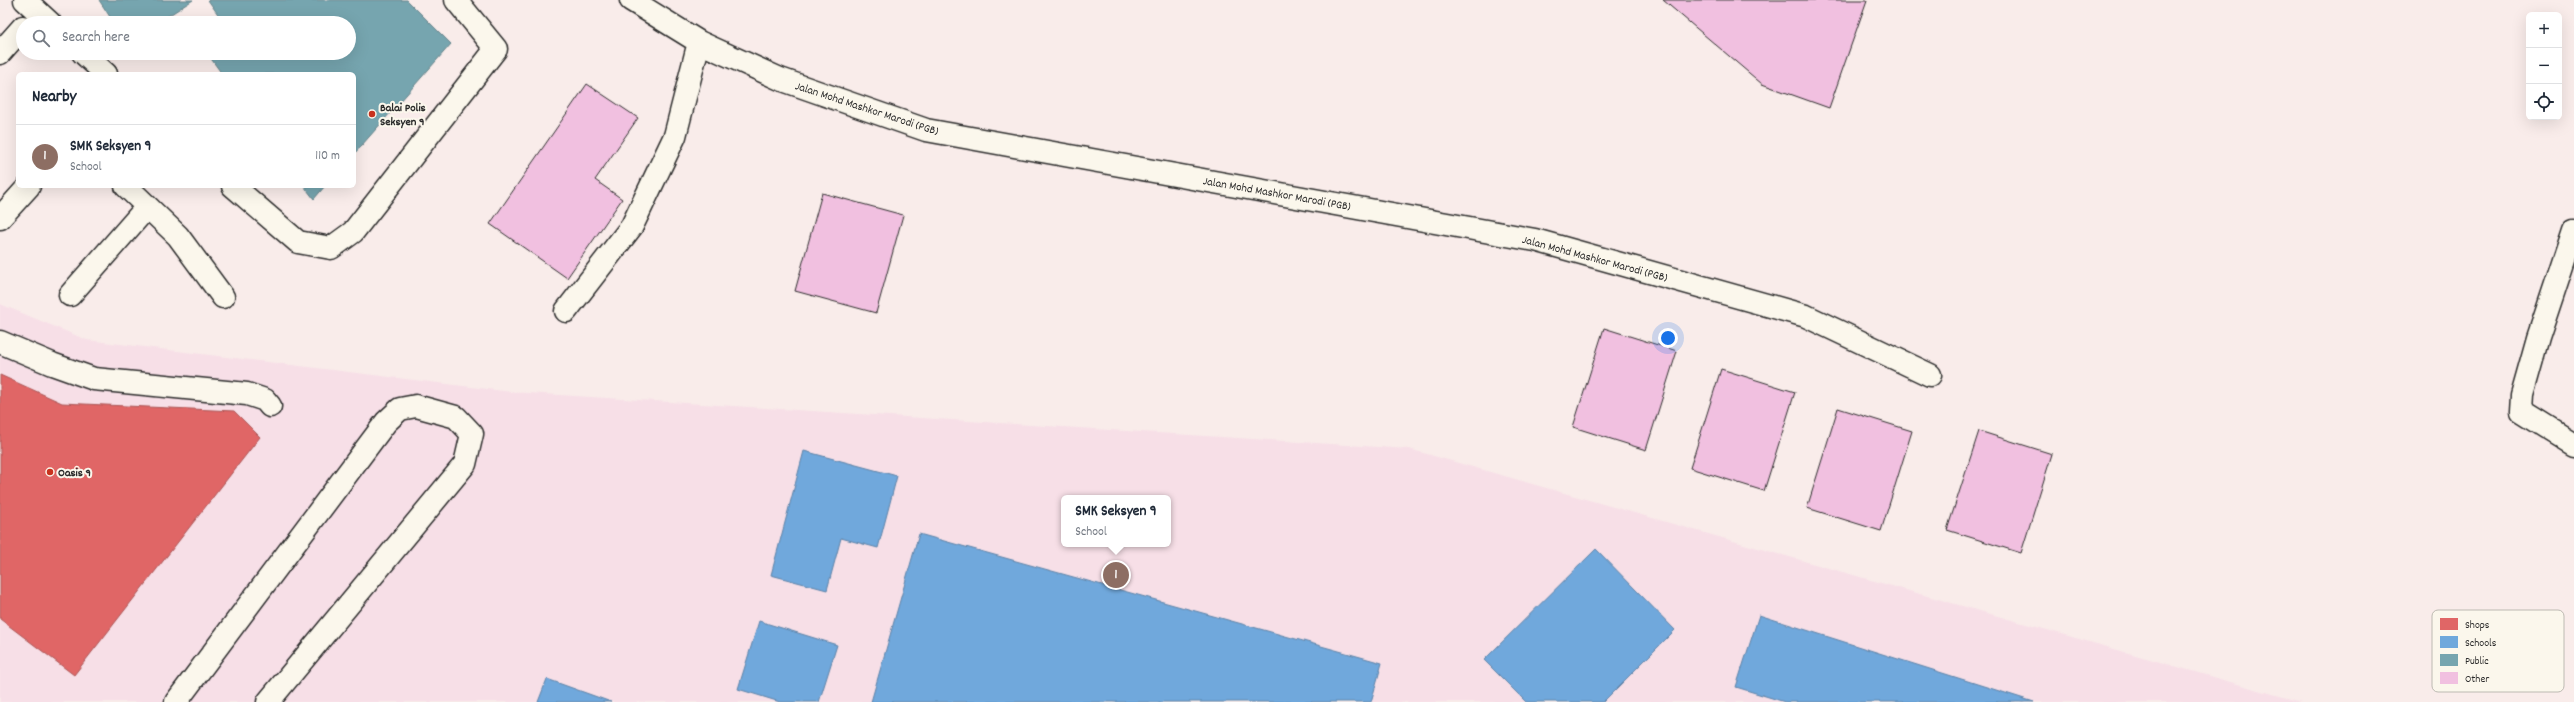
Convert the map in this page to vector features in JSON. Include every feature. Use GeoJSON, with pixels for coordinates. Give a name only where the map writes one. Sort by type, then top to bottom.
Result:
{"type":"FeatureCollection","features":[{"type":"Feature","properties":{"kind":"lane"},"geometry":{"type":"LineString","coordinates":[[235,188],[298,242],[331,248],[353,232],[496,48],[456,0]]}},
{"type":"Feature","properties":{"kind":"lane","name":"Jalan Mohd Mashkor Marodi (PGB)"},"geometry":{"type":"LineString","coordinates":[[631,0],[699,42],[780,79],[926,130],[1535,240],[1806,316],[1930,375]]}},
{"type":"Feature","properties":{"kind":"lane"},"geometry":{"type":"LineString","coordinates":[[0,53],[16,35]]}},
{"type":"Feature","properties":{"kind":"lane"},"geometry":{"type":"LineString","coordinates":[[566,311],[632,226],[675,136],[699,42]]}},
{"type":"Feature","properties":{"kind":"lane"},"geometry":{"type":"LineString","coordinates":[[91,60],[104,72]]}},
{"type":"Feature","properties":{"kind":"lane"},"geometry":{"type":"LineString","coordinates":[[0,218],[27,188]]}},
{"type":"Feature","properties":{"kind":"lane"},"geometry":{"type":"LineString","coordinates":[[128,188],[178,236],[223,297]]}},
{"type":"Feature","properties":{"kind":"lane"},"geometry":{"type":"LineString","coordinates":[[70,295],[147,207]]}},
{"type":"Feature","properties":{"kind":"lane"},"geometry":{"type":"LineString","coordinates":[[2574,230],[2538,338],[2522,395],[2521,411],[2574,444]]}},
{"type":"Feature","properties":{"kind":"lane"},"geometry":{"type":"LineString","coordinates":[[0,342],[88,378],[247,394],[265,400],[270,406]]}},
{"type":"Feature","properties":{"kind":"lane"},"geometry":{"type":"LineString","coordinates":[[176,702],[386,422],[400,409],[416,406],[456,417],[472,434],[465,464],[268,702]]}},
{"type":"Feature","properties":{"kind":"shaded area"},"geometry":{"type":"Polygon","coordinates":[[[0,304],[87,340],[512,392],[1409,449],[2301,702],[0,702],[0,304]]]}},
{"type":"Feature","properties":{"kind":"building: Shops"},"geometry":{"type":"Polygon","coordinates":[[[0,375],[62,403],[234,411],[260,437],[74,675],[0,619],[0,375]]]}},
{"type":"Feature","properties":{"kind":"building: Schools"},"geometry":{"type":"Polygon","coordinates":[[[804,451],[897,476],[878,548],[841,538],[827,590],[771,575],[804,451]]]}},
{"type":"Feature","properties":{"kind":"building: Schools"},"geometry":{"type":"Polygon","coordinates":[[[919,534],[1382,663],[1371,702],[871,702],[919,534]]]}},
{"type":"Feature","properties":{"kind":"building: Schools"},"geometry":{"type":"Polygon","coordinates":[[[1596,549],[1675,630],[1603,702],[1526,702],[1484,660],[1596,549]]]}},
{"type":"Feature","properties":{"kind":"building: Schools"},"geometry":{"type":"Polygon","coordinates":[[[1759,615],[2034,702],[1785,702],[1736,687],[1759,615]]]}},
{"type":"Feature","properties":{"kind":"building: Schools"},"geometry":{"type":"Polygon","coordinates":[[[759,621],[837,645],[819,702],[780,702],[738,689],[759,621]]]}},
{"type":"Feature","properties":{"kind":"building: Schools"},"geometry":{"type":"Polygon","coordinates":[[[547,679],[611,702],[538,702],[547,679]]]}},
{"type":"Feature","properties":{"kind":"building: Public"},"geometry":{"type":"Polygon","coordinates":[[[99,0],[193,0],[168,16],[109,16],[99,0]]]}},
{"type":"Feature","properties":{"kind":"building: Public","name":"Balai Polis Seksyen 9"},"geometry":{"type":"Polygon","coordinates":[[[208,0],[407,0],[451,44],[356,152],[356,72],[221,72],[212,60],[356,60],[356,16],[219,16],[208,0]]]}},
{"type":"Feature","properties":{"kind":"building: Public"},"geometry":{"type":"Polygon","coordinates":[[[306,188],[323,188],[314,199],[306,188]]]}},
{"type":"Feature","properties":{"kind":"building: Other"},"geometry":{"type":"Polygon","coordinates":[[[1663,0],[1867,0],[1829,108],[1762,84],[1663,0]]]}},
{"type":"Feature","properties":{"kind":"building: Other"},"geometry":{"type":"Polygon","coordinates":[[[587,84],[638,118],[595,180],[622,199],[567,278],[490,224],[587,84]]]}},
{"type":"Feature","properties":{"kind":"building: Other"},"geometry":{"type":"Polygon","coordinates":[[[822,193],[903,215],[876,313],[795,291],[822,193]]]}},
{"type":"Feature","properties":{"kind":"building: Other"},"geometry":{"type":"Polygon","coordinates":[[[1604,328],[1677,351],[1646,450],[1573,427],[1604,328]]]}},
{"type":"Feature","properties":{"kind":"building: Other"},"geometry":{"type":"Polygon","coordinates":[[[1721,369],[1795,392],[1764,491],[1690,468],[1721,369]]]}},
{"type":"Feature","properties":{"kind":"building: Other"},"geometry":{"type":"Polygon","coordinates":[[[1838,408],[1912,431],[1881,531],[1807,508],[1838,408]]]}},
{"type":"Feature","properties":{"kind":"building: Other"},"geometry":{"type":"Polygon","coordinates":[[[1979,431],[2052,454],[2021,553],[1947,530],[1979,431]]]}},
{"type":"Feature","properties":{"kind":"place","name":"Balai Polis Seksyen 9"},"geometry":{"type":"Point","coordinates":[372,114]}},
{"type":"Feature","properties":{"kind":"place","name":"Oasis 9"},"geometry":{"type":"Point","coordinates":[50,472]}},
{"type":"Feature","properties":{"kind":"place","name":"SMK Seksyen 9"},"geometry":{"type":"Point","coordinates":[1116,575]}}]}
